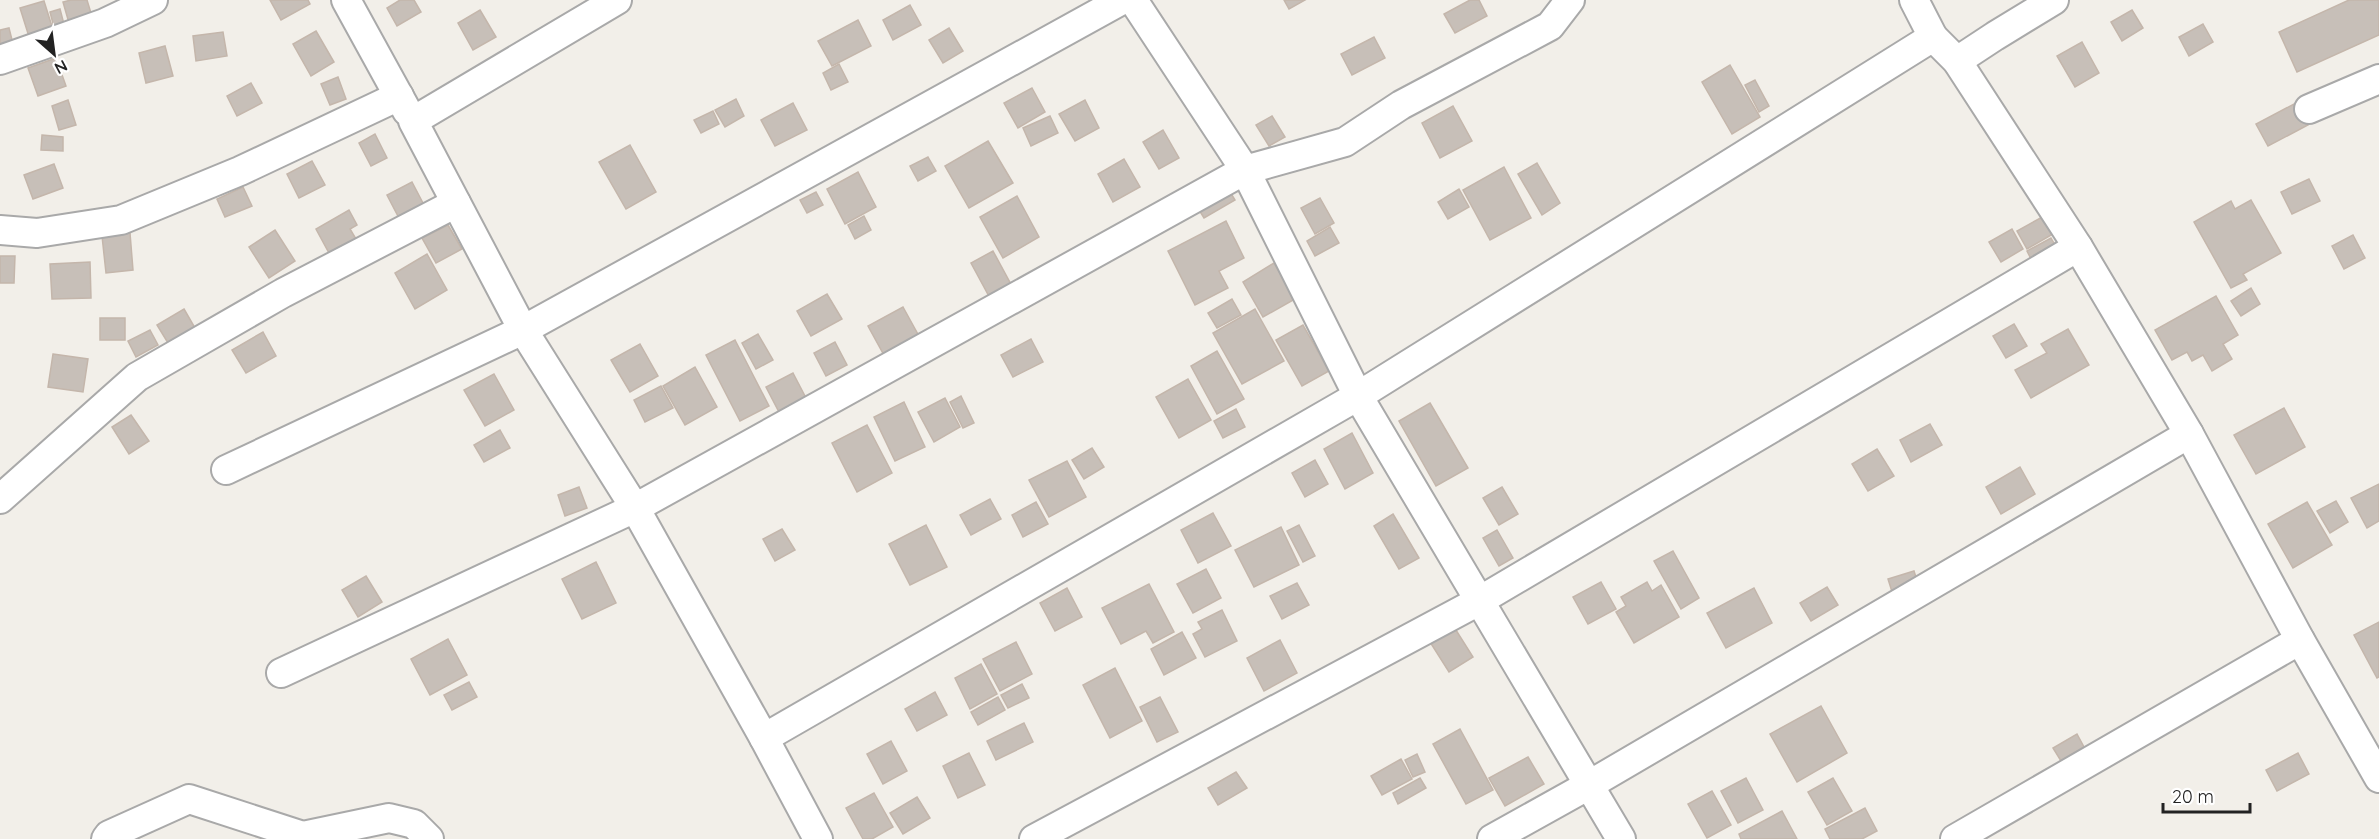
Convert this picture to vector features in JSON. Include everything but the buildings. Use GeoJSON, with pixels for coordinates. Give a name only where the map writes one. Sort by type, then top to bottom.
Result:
{"type":"FeatureCollection","features":[{"type":"Feature","properties":{"kind":"street"},"geometry":{"type":"LineString","coordinates":[[0,60],[105,23],[153,0]]}},
{"type":"Feature","properties":{"kind":"street"},"geometry":{"type":"LineString","coordinates":[[346,0],[523,330],[635,508],[818,839]]}},
{"type":"Feature","properties":{"kind":"street"},"geometry":{"type":"LineString","coordinates":[[413,122],[617,0]]}},
{"type":"Feature","properties":{"kind":"street"},"geometry":{"type":"LineString","coordinates":[[226,470],[523,330],[1122,0]]}},
{"type":"Feature","properties":{"kind":"street"},"geometry":{"type":"LineString","coordinates":[[1133,0],[1245,170],[1358,396],[1621,839]]}},
{"type":"Feature","properties":{"kind":"street"},"geometry":{"type":"LineString","coordinates":[[281,673],[635,508],[1245,170],[1345,142],[1401,105],[1551,26],[1570,0]]}},
{"type":"Feature","properties":{"kind":"street"},"geometry":{"type":"LineString","coordinates":[[1914,0],[1933,37],[1957,62],[2078,247],[2189,434],[2300,640],[2379,778]]}},
{"type":"Feature","properties":{"kind":"street"},"geometry":{"type":"LineString","coordinates":[[1957,62],[2054,0]]}},
{"type":"Feature","properties":{"kind":"street"},"geometry":{"type":"LineString","coordinates":[[764,738],[1358,396],[1933,37]]}},
{"type":"Feature","properties":{"kind":"street"},"geometry":{"type":"LineString","coordinates":[[2309,109],[2379,79]]}},
{"type":"Feature","properties":{"kind":"street"},"geometry":{"type":"LineString","coordinates":[[0,230],[37,233],[121,220],[240,171],[399,96]]}},
{"type":"Feature","properties":{"kind":"street"},"geometry":{"type":"LineString","coordinates":[[0,499],[137,377],[283,293],[456,203]]}},
{"type":"Feature","properties":{"kind":"street"},"geometry":{"type":"LineString","coordinates":[[1034,839],[1479,601],[2078,247]]}},
{"type":"Feature","properties":{"kind":"street"},"geometry":{"type":"LineString","coordinates":[[1492,839],[1589,785],[2189,434]]}},
{"type":"Feature","properties":{"kind":"street"},"geometry":{"type":"LineString","coordinates":[[1955,839],[2300,640]]}},
{"type":"Feature","properties":{"kind":"street"},"geometry":{"type":"LineString","coordinates":[[106,839],[160,810],[189,799],[303,836],[389,818],[414,824],[429,839]]}}]}
